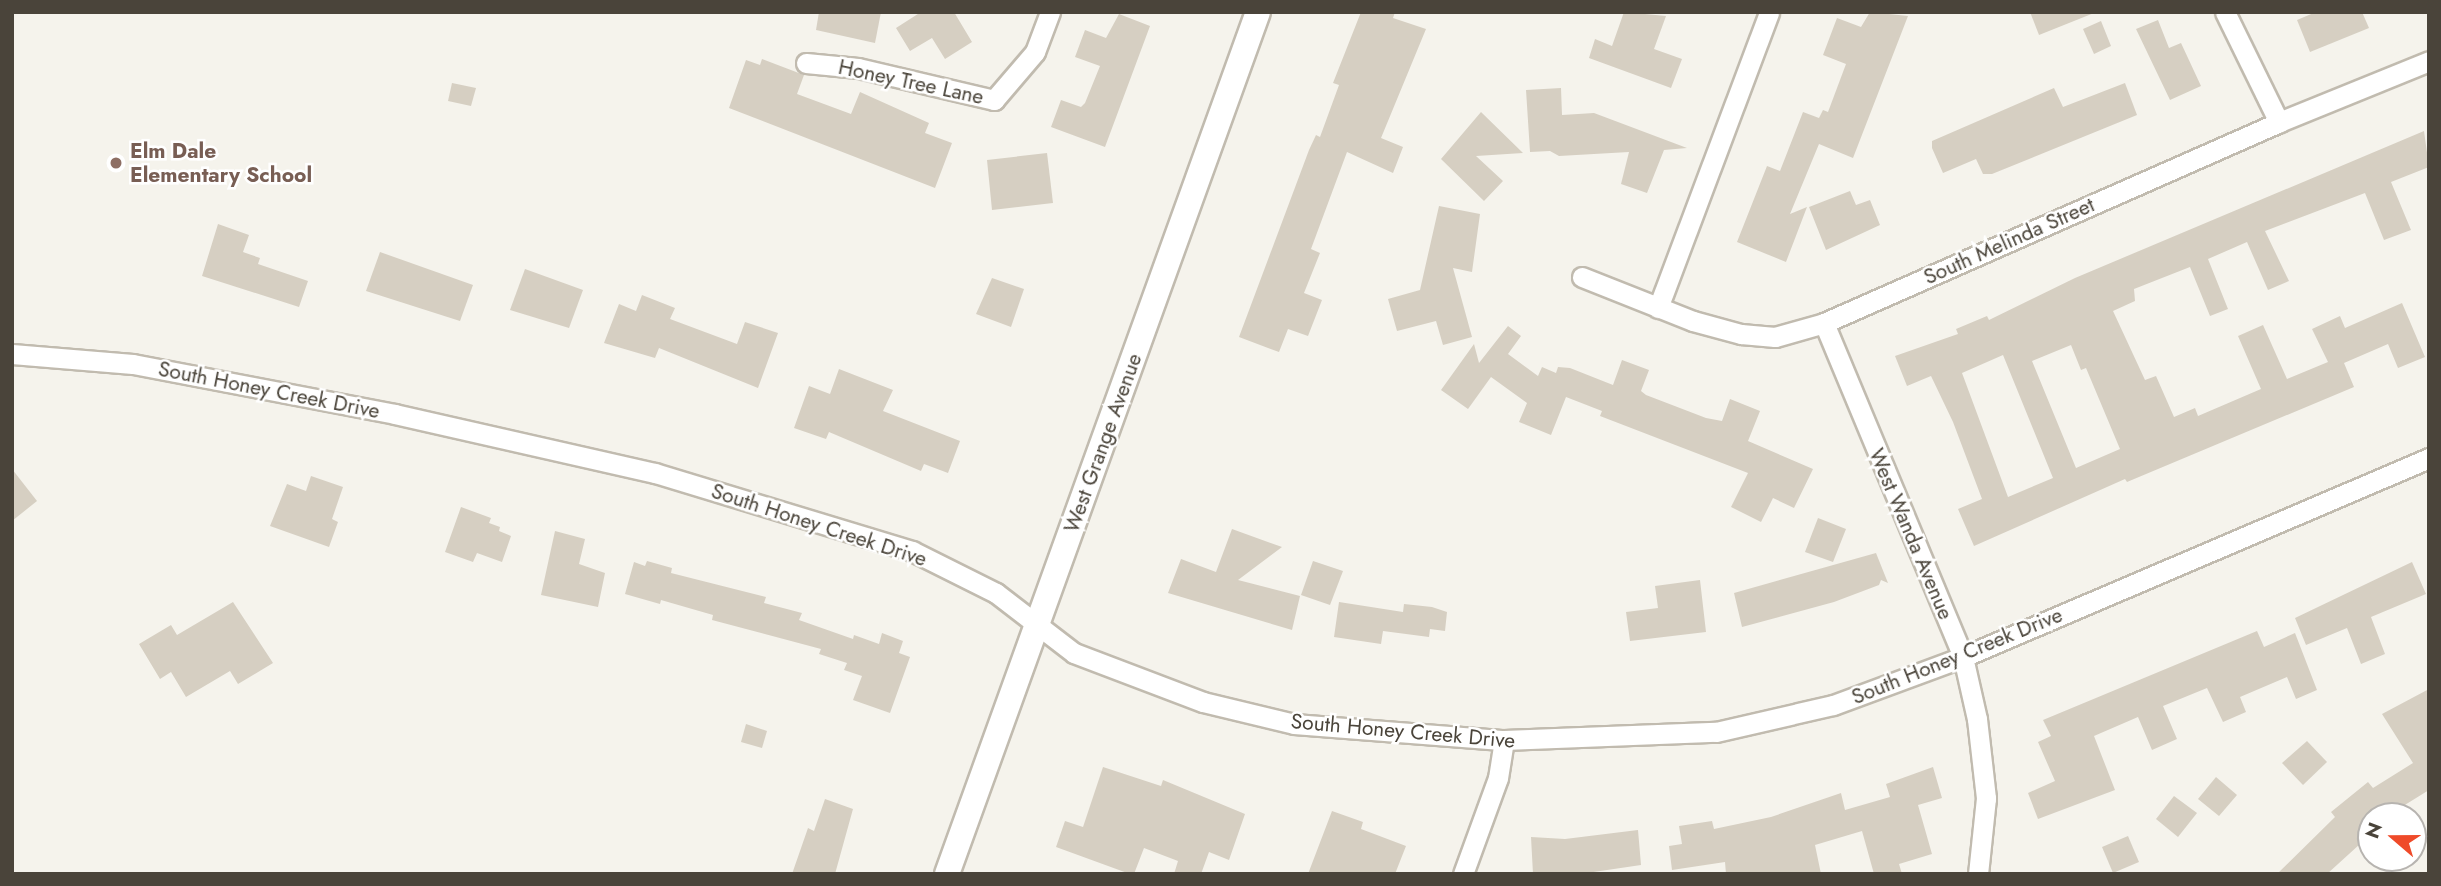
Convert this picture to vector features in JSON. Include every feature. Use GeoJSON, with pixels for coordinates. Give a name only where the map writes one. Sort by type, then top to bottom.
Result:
{"type":"FeatureCollection","features":[{"type":"Feature","properties":{"kind":"street","name":"Honey Tree Lane"},"geometry":{"type":"LineString","coordinates":[[806,63],[858,68],[994,100],[1035,52],[1050,12]]}},
{"type":"Feature","properties":{"kind":"street","name":"West Grange Avenue"},"geometry":{"type":"LineString","coordinates":[[947,874],[1258,12]]}},
{"type":"Feature","properties":{"kind":"street"},"geometry":{"type":"LineString","coordinates":[[1658,308],[1769,12]]}},
{"type":"Feature","properties":{"kind":"street"},"geometry":{"type":"LineString","coordinates":[[2225,12],[2279,122]]}},
{"type":"Feature","properties":{"kind":"street","name":"South Melinda Street"},"geometry":{"type":"LineString","coordinates":[[1582,277],[1658,308],[1741,334],[1764,336],[1824,323],[2279,122],[2429,61]]}},
{"type":"Feature","properties":{"kind":"street","name":"West Wanda Avenue"},"geometry":{"type":"LineString","coordinates":[[1824,323],[1963,657],[1978,719],[1986,799],[1978,874]]}},
{"type":"Feature","properties":{"kind":"street","name":"South Honey Creek Drive"},"geometry":{"type":"LineString","coordinates":[[12,354],[158,369],[396,414],[656,473],[912,551],[996,593],[1074,653],[1203,702],[1294,724],[1504,740],[1716,732],[1833,705],[1963,657],[2429,458]]}},
{"type":"Feature","properties":{"kind":"street"},"geometry":{"type":"LineString","coordinates":[[1463,874],[1498,778],[1504,740]]}},
{"type":"Feature","properties":{"kind":"building"},"geometry":{"type":"Polygon","coordinates":[[[819,12],[881,12],[875,43],[816,30],[819,12]]]}},
{"type":"Feature","properties":{"kind":"building"},"geometry":{"type":"Polygon","coordinates":[[[921,12],[954,12],[972,42],[945,59],[932,38],[910,51],[896,28],[921,12]]]}},
{"type":"Feature","properties":{"kind":"building"},"geometry":{"type":"Polygon","coordinates":[[[1361,12],[1395,12],[1393,18],[1426,29],[1381,138],[1403,147],[1393,173],[1347,152],[1311,249],[1320,253],[1304,293],[1322,300],[1308,336],[1288,329],[1279,352],[1239,337],[1309,150],[1316,135],[1320,137],[1339,85],[1333,83],[1361,12]]]}},
{"type":"Feature","properties":{"kind":"building"},"geometry":{"type":"Polygon","coordinates":[[[1624,12],[1666,16],[1654,49],[1682,59],[1671,88],[1589,58],[1595,39],[1612,46],[1624,12]]]}},
{"type":"Feature","properties":{"kind":"building"},"geometry":{"type":"Polygon","coordinates":[[[1870,12],[1908,16],[1853,158],[1819,144],[1790,214],[1807,207],[1786,262],[1737,242],[1767,166],[1780,171],[1803,112],[1819,118],[1823,110],[1828,112],[1846,64],[1823,55],[1837,18],[1861,27],[1870,12]]]}},
{"type":"Feature","properties":{"kind":"building"},"geometry":{"type":"Polygon","coordinates":[[[2030,12],[2094,12],[2094,13],[2039,35],[2030,12]]]}},
{"type":"Feature","properties":{"kind":"building"},"geometry":{"type":"Polygon","coordinates":[[[2316,12],[2362,12],[2369,28],[2310,52],[2297,20],[2316,12]]]}},
{"type":"Feature","properties":{"kind":"building"},"geometry":{"type":"Polygon","coordinates":[[[1119,14],[1150,26],[1105,147],[1051,127],[1061,100],[1081,107],[1085,103],[1100,66],[1075,57],[1085,30],[1106,38],[1119,14]]]}},
{"type":"Feature","properties":{"kind":"building"},"geometry":{"type":"Polygon","coordinates":[[[2158,20],[2169,48],[2181,43],[2201,86],[2170,100],[2136,29],[2158,20]]]}},
{"type":"Feature","properties":{"kind":"building"},"geometry":{"type":"Polygon","coordinates":[[[2101,21],[2111,46],[2094,54],[2083,29],[2101,21]]]}},
{"type":"Feature","properties":{"kind":"building"},"geometry":{"type":"Polygon","coordinates":[[[762,59],[804,75],[797,94],[851,114],[860,92],[929,123],[925,133],[952,143],[935,188],[729,108],[746,60],[760,65],[762,59]]]}},
{"type":"Feature","properties":{"kind":"building"},"geometry":{"type":"Polygon","coordinates":[[[452,83],[476,88],[471,106],[448,101],[452,83]]]}},
{"type":"Feature","properties":{"kind":"building"},"geometry":{"type":"Polygon","coordinates":[[[2125,83],[2137,115],[1992,174],[1983,174],[1976,159],[1943,173],[1932,148],[1932,141],[2054,88],[2063,107],[2125,83]]]}},
{"type":"Feature","properties":{"kind":"building"},"geometry":{"type":"Polygon","coordinates":[[[1561,88],[1562,115],[1594,113],[1687,148],[1664,150],[1647,193],[1621,184],[1629,152],[1559,156],[1550,151],[1530,152],[1526,90],[1561,88]]]}},
{"type":"Feature","properties":{"kind":"building"},"geometry":{"type":"Polygon","coordinates":[[[1481,112],[1523,153],[1476,156],[1503,181],[1484,201],[1441,159],[1481,112]]]}},
{"type":"Feature","properties":{"kind":"building"},"geometry":{"type":"Polygon","coordinates":[[[2424,131],[2429,167],[2391,182],[2411,230],[2384,240],[2365,193],[2265,231],[2289,281],[2268,290],[2247,242],[2208,259],[2228,309],[2210,316],[2190,267],[2134,289],[2135,301],[2113,311],[2145,380],[2156,376],[2174,417],[2195,408],[2198,416],[2261,389],[2238,336],[2263,325],[2287,379],[2328,362],[2312,329],[2340,316],[2345,328],[2402,303],[2425,357],[2398,368],[2388,344],[2344,363],[2354,387],[2127,482],[2125,479],[1974,546],[1958,509],[1982,499],[1953,422],[1931,376],[1907,386],[1895,356],[1958,334],[1956,329],[1987,316],[1989,320],[2075,278],[2424,131]],[[2071,345],[2032,361],[2076,468],[2120,449],[2086,368],[2081,370],[2071,345]],[[2003,355],[1962,373],[2008,497],[2053,478],[2003,355]]]}},
{"type":"Feature","properties":{"kind":"building"},"geometry":{"type":"Polygon","coordinates":[[[1047,153],[1053,203],[992,210],[987,160],[1047,153]]]}},
{"type":"Feature","properties":{"kind":"building"},"geometry":{"type":"Polygon","coordinates":[[[1850,191],[1856,205],[1870,200],[1880,225],[1826,250],[1809,207],[1850,191]]]}},
{"type":"Feature","properties":{"kind":"building"},"geometry":{"type":"Polygon","coordinates":[[[1439,206],[1480,214],[1472,272],[1453,268],[1472,337],[1443,345],[1436,321],[1397,331],[1388,299],[1420,290],[1439,206]]]}},
{"type":"Feature","properties":{"kind":"building"},"geometry":{"type":"Polygon","coordinates":[[[218,224],[249,235],[243,252],[260,258],[258,264],[308,281],[299,307],[202,276],[218,224]]]}},
{"type":"Feature","properties":{"kind":"building"},"geometry":{"type":"Polygon","coordinates":[[[380,252],[473,285],[460,321],[366,291],[380,252]]]}},
{"type":"Feature","properties":{"kind":"building"},"geometry":{"type":"Polygon","coordinates":[[[525,269],[583,290],[569,328],[510,310],[525,269]]]}},
{"type":"Feature","properties":{"kind":"building"},"geometry":{"type":"Polygon","coordinates":[[[992,278],[1024,289],[1011,327],[976,314],[992,278]]]}},
{"type":"Feature","properties":{"kind":"building"},"geometry":{"type":"Polygon","coordinates":[[[642,295],[675,308],[670,319],[737,344],[745,322],[778,333],[758,388],[659,348],[655,358],[604,343],[619,304],[636,311],[642,295]]]}},
{"type":"Feature","properties":{"kind":"building"},"geometry":{"type":"Polygon","coordinates":[[[1508,326],[1521,336],[1508,354],[1538,376],[1542,367],[1556,373],[1558,367],[1570,368],[1613,385],[1622,360],[1649,370],[1641,391],[1646,395],[1706,418],[1722,421],[1730,399],[1760,411],[1748,441],[1813,469],[1794,508],[1773,498],[1761,522],[1731,507],[1748,473],[1600,416],[1602,411],[1566,397],[1551,435],[1519,422],[1527,403],[1491,377],[1468,409],[1441,390],[1474,344],[1479,363],[1508,326]]]}},
{"type":"Feature","properties":{"kind":"building"},"geometry":{"type":"Polygon","coordinates":[[[839,369],[893,390],[883,411],[960,441],[948,473],[924,464],[921,471],[829,432],[826,439],[794,428],[809,386],[830,394],[839,369]]]}},
{"type":"Feature","properties":{"kind":"building"},"geometry":{"type":"Polygon","coordinates":[[[12,469],[37,501],[12,521],[12,469]]]}},
{"type":"Feature","properties":{"kind":"building"},"geometry":{"type":"Polygon","coordinates":[[[311,476],[343,487],[332,519],[338,522],[329,547],[270,526],[287,484],[306,491],[311,476]]]}},
{"type":"Feature","properties":{"kind":"building"},"geometry":{"type":"Polygon","coordinates":[[[461,507],[491,518],[489,523],[500,527],[499,531],[511,536],[502,562],[477,553],[473,562],[445,552],[461,507]]]}},
{"type":"Feature","properties":{"kind":"building"},"geometry":{"type":"Polygon","coordinates":[[[1818,518],[1846,529],[1833,562],[1805,552],[1818,518]]]}},
{"type":"Feature","properties":{"kind":"building"},"geometry":{"type":"Polygon","coordinates":[[[1232,529],[1282,547],[1238,580],[1300,596],[1292,630],[1168,593],[1181,559],[1216,572],[1232,529]]]}},
{"type":"Feature","properties":{"kind":"building"},"geometry":{"type":"Polygon","coordinates":[[[555,531],[585,539],[579,564],[605,573],[598,607],[541,595],[555,531]]]}},
{"type":"Feature","properties":{"kind":"building"},"geometry":{"type":"Polygon","coordinates":[[[1876,553],[1888,583],[1881,580],[1879,585],[1834,602],[1742,627],[1734,593],[1876,553]]]}},
{"type":"Feature","properties":{"kind":"building"},"geometry":{"type":"Polygon","coordinates":[[[647,561],[672,568],[671,573],[766,597],[764,603],[802,613],[799,620],[853,639],[854,635],[879,644],[882,633],[903,641],[899,653],[910,657],[890,713],[853,700],[862,676],[844,670],[847,663],[819,654],[821,649],[712,620],[713,615],[661,600],[660,604],[625,594],[634,562],[645,566],[647,561]]]}},
{"type":"Feature","properties":{"kind":"building"},"geometry":{"type":"Polygon","coordinates":[[[1313,561],[1343,571],[1330,605],[1301,595],[1313,561]]]}},
{"type":"Feature","properties":{"kind":"building"},"geometry":{"type":"Polygon","coordinates":[[[2412,562],[2426,594],[2371,617],[2385,654],[2361,664],[2347,628],[2306,645],[2295,618],[2412,562]]]}},
{"type":"Feature","properties":{"kind":"building"},"geometry":{"type":"Polygon","coordinates":[[[1700,580],[1706,632],[1630,641],[1626,612],[1658,608],[1655,586],[1700,580]]]}},
{"type":"Feature","properties":{"kind":"building"},"geometry":{"type":"Polygon","coordinates":[[[233,602],[273,663],[238,684],[230,671],[186,697],[171,672],[160,679],[139,644],[171,625],[177,635],[233,602]]]}},
{"type":"Feature","properties":{"kind":"building"},"geometry":{"type":"Polygon","coordinates":[[[1339,602],[1403,612],[1404,604],[1432,607],[1447,612],[1445,631],[1430,629],[1429,637],[1383,631],[1381,644],[1334,637],[1339,602]]]}},
{"type":"Feature","properties":{"kind":"building"},"geometry":{"type":"Polygon","coordinates":[[[2257,631],[2264,647],[2295,633],[2317,690],[2296,699],[2287,677],[2240,697],[2246,712],[2223,722],[2207,688],[2163,706],[2177,739],[2152,750],[2138,717],[2094,736],[2115,790],[2038,819],[2028,793],[2055,781],[2038,742],[2051,736],[2043,720],[2257,631]]]}},
{"type":"Feature","properties":{"kind":"building"},"geometry":{"type":"Polygon","coordinates":[[[2429,689],[2429,790],[2410,802],[2357,802],[2357,847],[2327,874],[2277,874],[2335,817],[2331,812],[2368,782],[2373,788],[2413,763],[2382,714],[2429,689]]]}},
{"type":"Feature","properties":{"kind":"building"},"geometry":{"type":"Polygon","coordinates":[[[746,724],[767,731],[762,748],[741,742],[746,724]]]}},
{"type":"Feature","properties":{"kind":"building"},"geometry":{"type":"Polygon","coordinates":[[[2307,741],[2327,762],[2303,785],[2282,763],[2307,741]]]}},
{"type":"Feature","properties":{"kind":"building"},"geometry":{"type":"Polygon","coordinates":[[[1103,767],[1161,786],[1163,780],[1245,814],[1229,860],[1209,852],[1201,874],[1174,874],[1178,861],[1144,848],[1134,874],[1130,874],[1056,847],[1065,821],[1083,827],[1103,767]]]}},
{"type":"Feature","properties":{"kind":"building"},"geometry":{"type":"Polygon","coordinates":[[[1933,767],[1942,798],[1918,805],[1932,854],[1899,864],[1902,874],[1874,874],[1862,831],[1815,845],[1821,874],[1726,874],[1725,862],[1672,870],[1669,846],[1682,844],[1679,826],[1712,821],[1714,829],[1771,817],[1841,793],[1845,810],[1890,797],[1886,784],[1933,767]]]}},
{"type":"Feature","properties":{"kind":"building"},"geometry":{"type":"Polygon","coordinates":[[[2216,777],[2237,795],[2219,816],[2198,799],[2216,777]]]}},
{"type":"Feature","properties":{"kind":"building"},"geometry":{"type":"Polygon","coordinates":[[[2174,796],[2197,813],[2178,837],[2156,819],[2174,796]]]}},
{"type":"Feature","properties":{"kind":"building"},"geometry":{"type":"Polygon","coordinates":[[[825,799],[853,809],[835,874],[792,874],[808,828],[814,831],[825,799]]]}},
{"type":"Feature","properties":{"kind":"building"},"geometry":{"type":"Polygon","coordinates":[[[1332,811],[1363,822],[1361,829],[1406,846],[1395,874],[1308,874],[1332,811]]]}},
{"type":"Feature","properties":{"kind":"building"},"geometry":{"type":"Polygon","coordinates":[[[1638,830],[1641,865],[1580,874],[1533,874],[1531,837],[1565,839],[1638,830]]]}},
{"type":"Feature","properties":{"kind":"building"},"geometry":{"type":"Polygon","coordinates":[[[2128,836],[2139,862],[2113,873],[2102,847],[2128,836]]]}},
{"type":"Feature","properties":{"kind":"place","name":"Elm Dale Elementary School"},"geometry":{"type":"Point","coordinates":[116,163]}}]}
